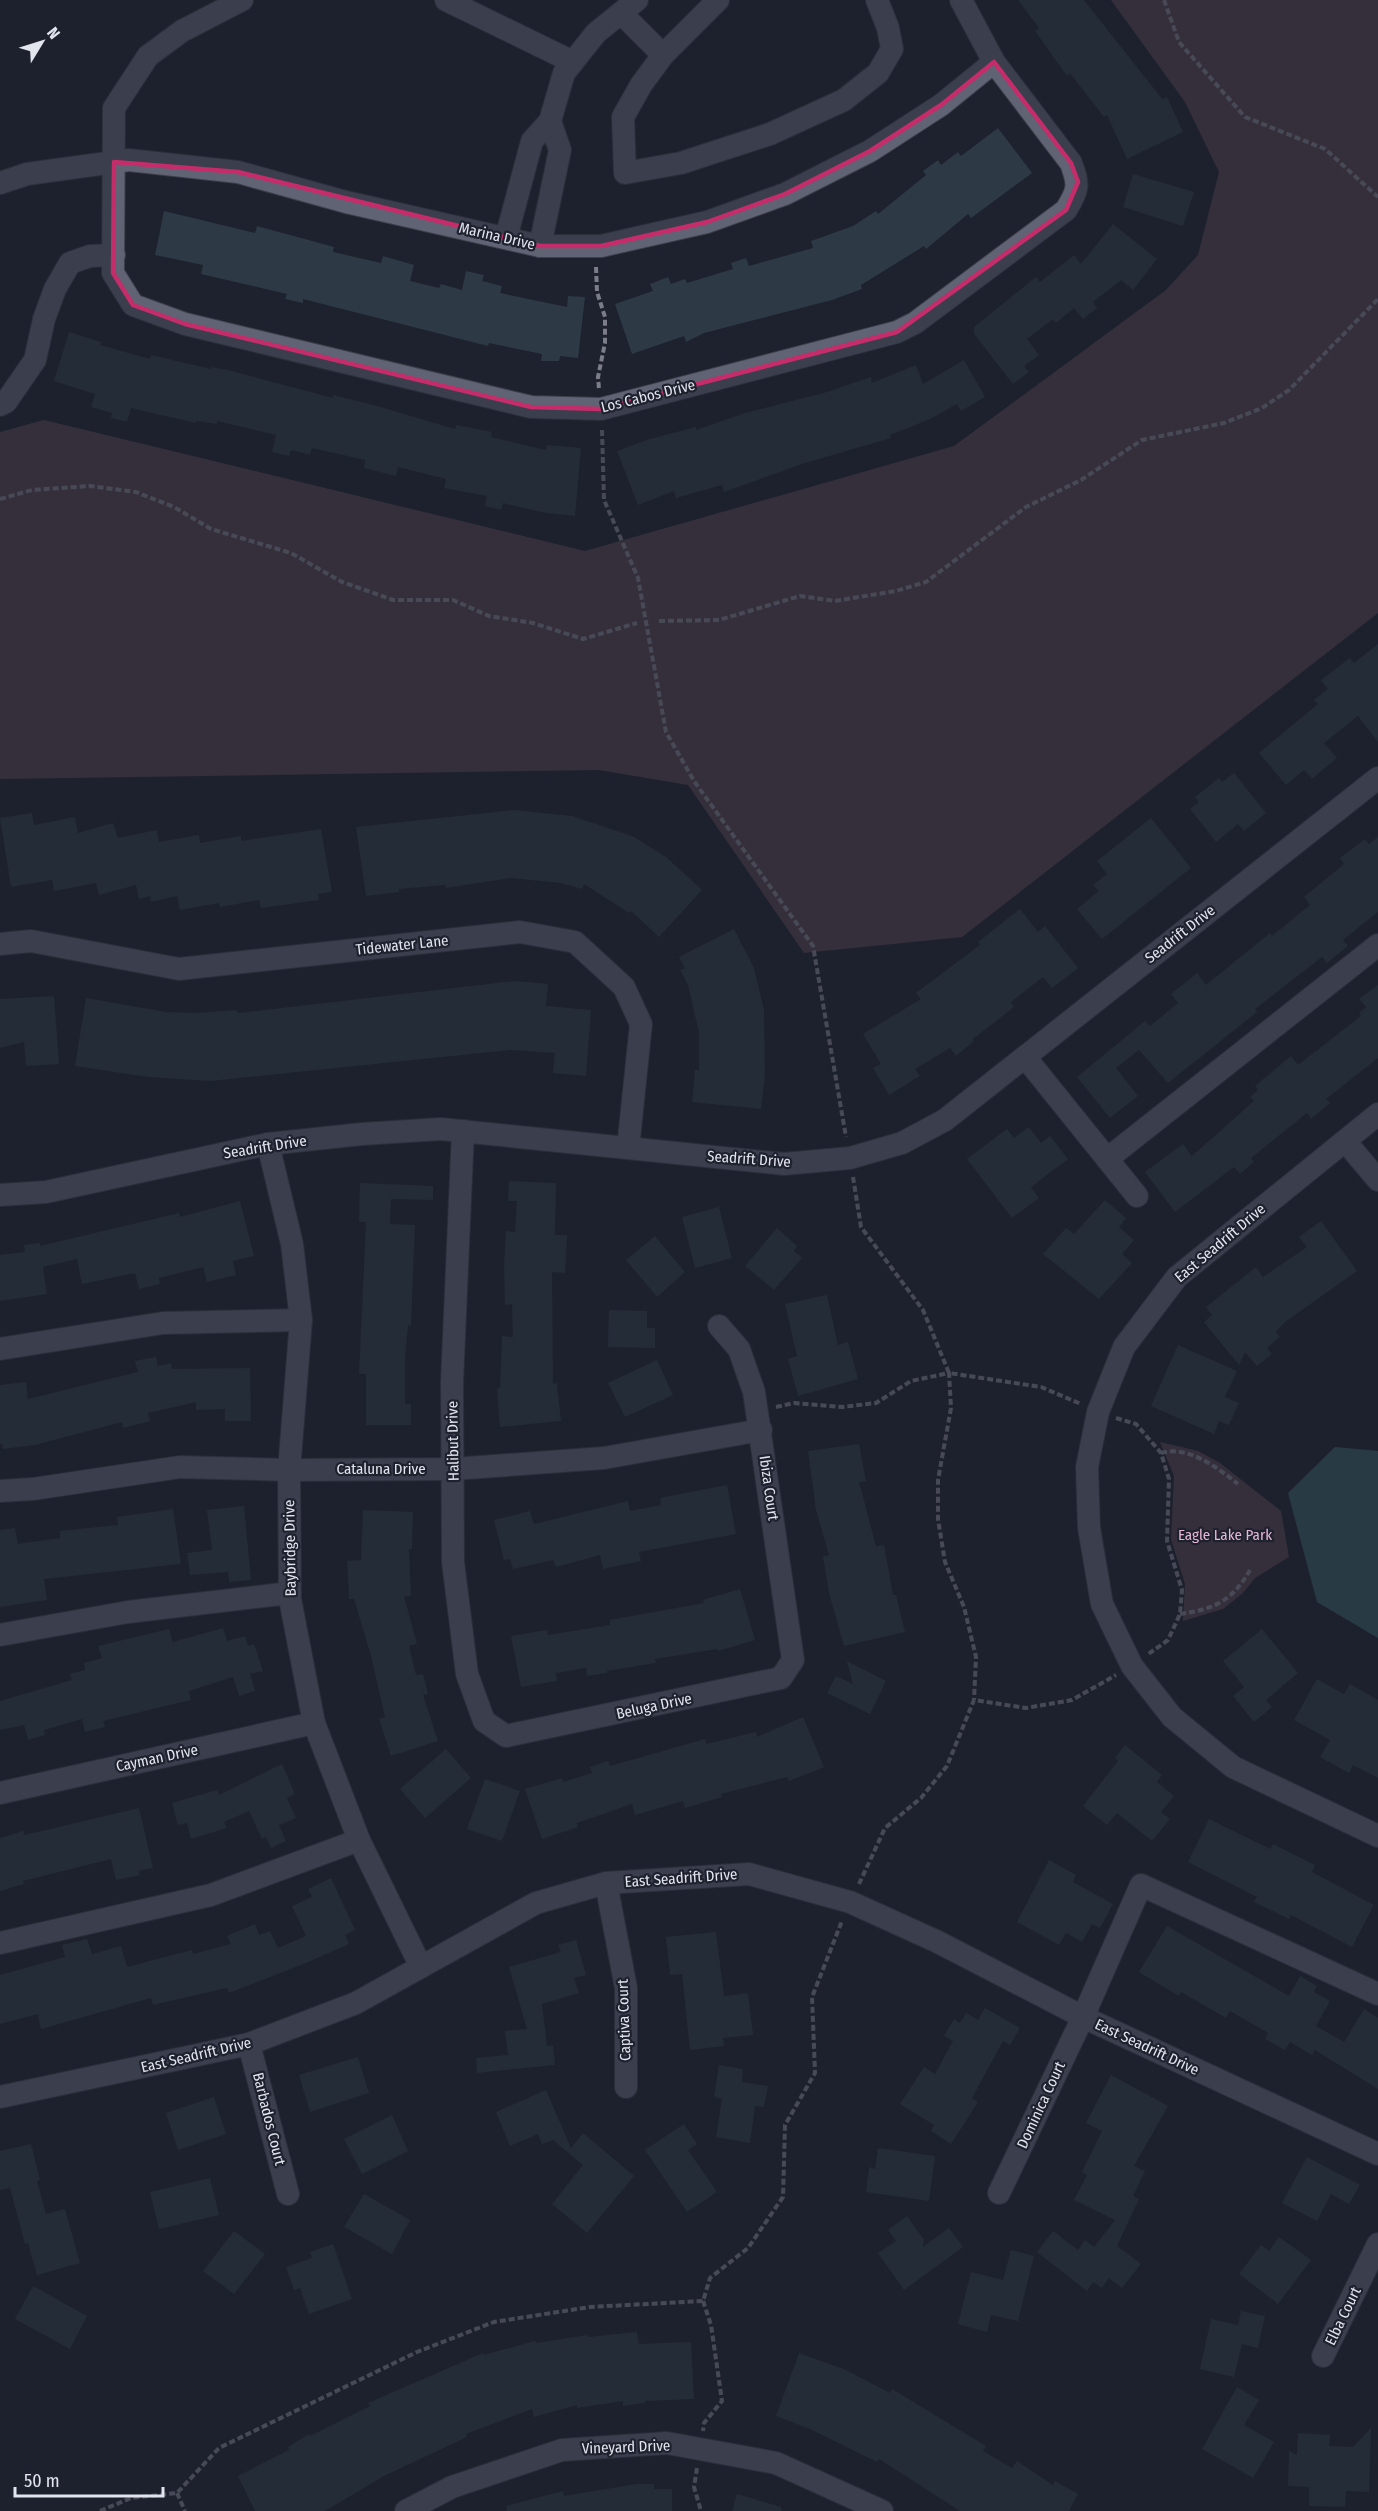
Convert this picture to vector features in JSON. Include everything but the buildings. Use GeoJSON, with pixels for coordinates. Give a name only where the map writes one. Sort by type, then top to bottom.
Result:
{"type":"FeatureCollection","features":[{"type":"Feature","properties":{"kind":"street","name":"Los Cabos Drive"},"geometry":{"type":"LineString","coordinates":[[242,0],[182,31],[148,56],[114,108],[113,273],[133,305],[185,324],[531,407],[601,409],[897,332],[915,323],[1066,210],[1076,195],[1078,182],[1071,163],[994,62],[961,0]]}},
{"type":"Feature","properties":{"kind":"street"},"geometry":{"type":"LineString","coordinates":[[718,0],[663,55],[641,85],[623,117],[625,173],[681,163],[770,135],[844,100],[878,73],[892,49],[888,28],[877,0]]}},
{"type":"Feature","properties":{"kind":"street"},"geometry":{"type":"LineString","coordinates":[[458,3],[573,62]]}},
{"type":"Feature","properties":{"kind":"street"},"geometry":{"type":"LineString","coordinates":[[506,238],[532,141],[550,121],[564,73],[596,33],[629,6],[663,55]]}},
{"type":"Feature","properties":{"kind":"street","name":"Marina Drive"},"geometry":{"type":"LineString","coordinates":[[0,183],[27,174],[129,159],[238,172],[346,202],[540,246],[601,246],[707,222],[785,194],[870,151],[941,105],[994,62]]}},
{"type":"Feature","properties":{"kind":"street"},"geometry":{"type":"LineString","coordinates":[[540,246],[560,150],[550,121]]}},
{"type":"Feature","properties":{"kind":"street"},"geometry":{"type":"LineString","coordinates":[[0,405],[6,402],[35,360],[44,319],[55,289],[70,262],[90,256],[114,255]]}},
{"type":"Feature","properties":{"kind":"street","name":"Seadrift Drive"},"geometry":{"type":"LineString","coordinates":[[0,1195],[46,1192],[268,1144],[441,1129],[784,1164],[850,1158],[902,1143],[945,1120],[1378,778]]}},
{"type":"Feature","properties":{"kind":"street","name":"Tidewater Lane"},"geometry":{"type":"LineString","coordinates":[[0,944],[31,941],[179,969],[520,932],[575,942],[624,987],[641,1024],[628,1148]]}},
{"type":"Feature","properties":{"kind":"street"},"geometry":{"type":"LineString","coordinates":[[1107,1159],[1378,945]]}},
{"type":"Feature","properties":{"kind":"street"},"geometry":{"type":"LineString","coordinates":[[1025,1057],[1137,1196]]}},
{"type":"Feature","properties":{"kind":"street","name":"East Seadrift Drive"},"geometry":{"type":"LineString","coordinates":[[1378,1114],[1177,1277],[1124,1347],[1098,1412],[1087,1467],[1089,1528],[1102,1604],[1132,1666],[1172,1717],[1233,1767],[1378,1836]]}},
{"type":"Feature","properties":{"kind":"street","name":"Halibut Drive"},"geometry":{"type":"LineString","coordinates":[[463,1131],[452,1382],[453,1562],[467,1674],[484,1721],[506,1736]]}},
{"type":"Feature","properties":{"kind":"street"},"geometry":{"type":"LineString","coordinates":[[1345,1141],[1378,1180]]}},
{"type":"Feature","properties":{"kind":"street","name":"Baybridge Drive"},"geometry":{"type":"LineString","coordinates":[[268,1144],[292,1244],[301,1320],[289,1470],[290,1593],[314,1723],[359,1840],[421,1968]]}},
{"type":"Feature","properties":{"kind":"street"},"geometry":{"type":"LineString","coordinates":[[0,1349],[163,1323],[301,1320]]}},
{"type":"Feature","properties":{"kind":"street","name":"Ibiza Court"},"geometry":{"type":"LineString","coordinates":[[719,1326],[739,1349],[759,1420],[793,1660]]}},
{"type":"Feature","properties":{"kind":"street","name":"Cataluna Drive"},"geometry":{"type":"LineString","coordinates":[[0,1491],[33,1489],[180,1467],[289,1470],[453,1469],[604,1458],[759,1420]]}},
{"type":"Feature","properties":{"kind":"street"},"geometry":{"type":"LineString","coordinates":[[0,1635],[128,1612],[290,1593]]}},
{"type":"Feature","properties":{"kind":"street","name":"Beluga Drive"},"geometry":{"type":"LineString","coordinates":[[506,1736],[781,1678],[793,1660]]}},
{"type":"Feature","properties":{"kind":"street","name":"Cayman Drive"},"geometry":{"type":"LineString","coordinates":[[0,1793],[314,1723]]}},
{"type":"Feature","properties":{"kind":"street"},"geometry":{"type":"LineString","coordinates":[[0,1943],[211,1895],[359,1840]]}},
{"type":"Feature","properties":{"kind":"street","name":"East Seadrift Drive"},"geometry":{"type":"LineString","coordinates":[[0,2097],[249,2044],[356,2003],[536,1904],[606,1883],[749,1874],[850,1902],[938,1942],[1083,2017],[1378,2154]]}},
{"type":"Feature","properties":{"kind":"street","name":"Captiva Court"},"geometry":{"type":"LineString","coordinates":[[606,1883],[626,1988],[626,2087]]}},
{"type":"Feature","properties":{"kind":"street","name":"Dominica Court"},"geometry":{"type":"LineString","coordinates":[[999,2193],[1083,2017],[1141,1885],[1378,1994]]}},
{"type":"Feature","properties":{"kind":"street","name":"Barbados Court"},"geometry":{"type":"LineString","coordinates":[[249,2044],[288,2194]]}},
{"type":"Feature","properties":{"kind":"street","name":"Elba Court"},"geometry":{"type":"LineString","coordinates":[[1323,2356],[1378,2244]]}},
{"type":"Feature","properties":{"kind":"street","name":"Vineyard Drive"},"geometry":{"type":"LineString","coordinates":[[406,2511],[453,2487],[562,2450],[667,2443],[776,2463],[882,2511]]}},
{"type":"Feature","properties":{"kind":"path"},"geometry":{"type":"LineString","coordinates":[[1164,0],[1179,42],[1245,117],[1325,149],[1378,197]]}},
{"type":"Feature","properties":{"kind":"path"},"geometry":{"type":"LineString","coordinates":[[659,621],[719,620],[800,596],[835,601],[896,591],[926,582],[1026,507],[1081,480],[1142,440],[1224,423],[1262,408],[1289,390],[1378,299]]}},
{"type":"Feature","properties":{"kind":"path"},"geometry":{"type":"LineString","coordinates":[[0,498],[32,490],[90,486],[136,492],[174,507],[211,529],[291,553],[342,582],[393,600],[453,600],[489,616],[533,623],[583,639],[637,623]]}},
{"type":"Feature","properties":{"kind":"path"},"geometry":{"type":"LineString","coordinates":[[759,1420],[794,1403],[842,1407],[876,1402],[911,1381],[949,1373],[951,1408],[938,1480],[938,1519],[945,1562],[964,1607],[976,1657],[974,1700]]}},
{"type":"Feature","properties":{"kind":"path"},"geometry":{"type":"LineString","coordinates":[[1161,1453],[1179,1452],[1196,1457],[1218,1469],[1238,1484]]}},
{"type":"Feature","properties":{"kind":"path"},"geometry":{"type":"LineString","coordinates":[[1180,1614],[1206,1611],[1225,1600],[1240,1588],[1250,1570]]}},
{"type":"Feature","properties":{"kind":"path"},"geometry":{"type":"LineString","coordinates":[[701,2511],[694,2487],[704,2423],[722,2401],[711,2325],[703,2301],[710,2278],[748,2248],[783,2197],[785,2125],[815,2073],[812,1997],[850,1902]]}},
{"type":"Feature","properties":{"kind":"path"},"geometry":{"type":"LineString","coordinates":[[100,2511],[131,2498],[177,2493],[219,2448],[417,2352],[494,2322],[590,2307],[703,2301]]}},
{"type":"Feature","properties":{"kind":"path"},"geometry":{"type":"LineString","coordinates":[[177,2493],[185,2511]]}},
{"type":"Feature","properties":{"kind":"highlighted area"},"geometry":{"type":"Polygon","coordinates":[[[994,62],[1071,163],[1078,182],[1066,210],[897,332],[601,409],[531,407],[185,324],[133,305],[113,273],[114,162],[238,172],[540,246],[601,246],[707,222],[785,194],[870,151],[941,105],[994,62]]]}},
{"type":"Feature","properties":{"kind":"green space"},"geometry":{"type":"Polygon","coordinates":[[[1111,0],[1378,0],[1378,613],[962,937],[804,953],[688,785],[599,770],[0,779],[0,432],[44,420],[585,551],[954,446],[1166,290],[1198,255],[1219,172],[1185,102],[1111,0]]]}},
{"type":"Feature","properties":{"kind":"green space","name":"Eagle Lake Park"},"geometry":{"type":"Polygon","coordinates":[[[1160,1442],[1198,1451],[1220,1463],[1281,1511],[1289,1557],[1255,1578],[1243,1593],[1223,1609],[1183,1621],[1185,1584],[1171,1539],[1174,1476],[1160,1442]]]}},
{"type":"Feature","properties":{"kind":"shaded area"},"geometry":{"type":"Polygon","coordinates":[[[1335,1447],[1378,1451],[1378,1638],[1317,1602],[1288,1493],[1335,1447]]]}}]}
